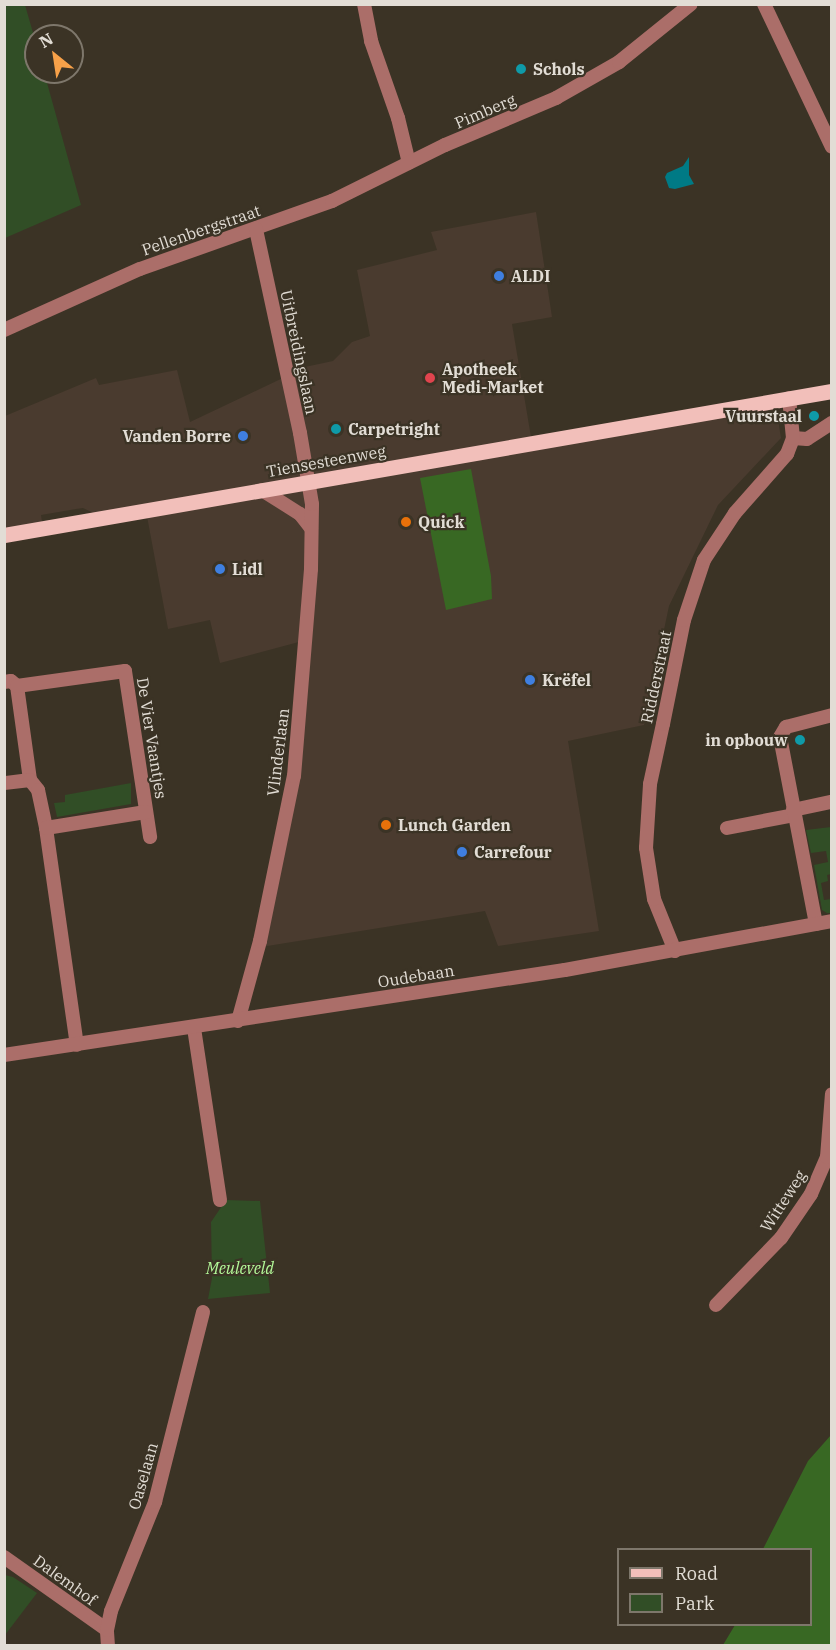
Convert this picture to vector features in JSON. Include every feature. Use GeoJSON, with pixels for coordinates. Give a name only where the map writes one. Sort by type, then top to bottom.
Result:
{"type":"FeatureCollection","features":[{"type":"Feature","properties":{"kind":"main road","name":"Tiensesteenweg"},"geometry":{"type":"LineString","coordinates":[[4,535],[831,391]]}},
{"type":"Feature","properties":{"kind":"street"},"geometry":{"type":"LineString","coordinates":[[364,4],[371,41],[398,118],[409,163]]}},
{"type":"Feature","properties":{"kind":"street","name":"Pimberg"},"geometry":{"type":"LineString","coordinates":[[409,163],[556,98],[593,78],[642,45],[691,4]]}},
{"type":"Feature","properties":{"kind":"street"},"geometry":{"type":"LineString","coordinates":[[764,4],[831,147]]}},
{"type":"Feature","properties":{"kind":"street","name":"Pellenbergstraat"},"geometry":{"type":"LineString","coordinates":[[4,330],[140,268],[332,201],[409,163]]}},
{"type":"Feature","properties":{"kind":"street","name":"Uitbreidingslaan"},"geometry":{"type":"LineString","coordinates":[[256,229],[309,482]]}},
{"type":"Feature","properties":{"kind":"street"},"geometry":{"type":"LineString","coordinates":[[789,398],[793,438],[807,439],[831,423]]}},
{"type":"Feature","properties":{"kind":"street","name":"Ridderstraat"},"geometry":{"type":"LineString","coordinates":[[675,951],[654,899],[646,848],[650,784],[684,620],[704,560],[735,513],[787,454],[793,438]]}},
{"type":"Feature","properties":{"kind":"street","name":"Vlinderlaan"},"geometry":{"type":"LineString","coordinates":[[238,1021],[262,929],[294,776],[311,528],[309,482]]}},
{"type":"Feature","properties":{"kind":"street"},"geometry":{"type":"LineString","coordinates":[[262,490],[300,514],[311,528]]}},
{"type":"Feature","properties":{"kind":"street","name":"De Vier Vaantjes"},"geometry":{"type":"LineString","coordinates":[[77,1045],[46,828],[38,790],[30,780],[11,684],[125,670],[150,837]]}},
{"type":"Feature","properties":{"kind":"street"},"geometry":{"type":"LineString","coordinates":[[816,924],[781,733],[788,726],[831,715]]}},
{"type":"Feature","properties":{"kind":"street"},"geometry":{"type":"LineString","coordinates":[[4,783],[30,780]]}},
{"type":"Feature","properties":{"kind":"street"},"geometry":{"type":"LineString","coordinates":[[726,828],[831,802]]}},
{"type":"Feature","properties":{"kind":"street","name":"De Vier Vaantjes"},"geometry":{"type":"LineString","coordinates":[[46,828],[146,812]]}},
{"type":"Feature","properties":{"kind":"street","name":"Oudebaan"},"geometry":{"type":"LineString","coordinates":[[4,1055],[194,1028],[675,951],[831,921]]}},
{"type":"Feature","properties":{"kind":"street"},"geometry":{"type":"LineString","coordinates":[[194,1028],[220,1200]]}},
{"type":"Feature","properties":{"kind":"street","name":"Witteweg"},"geometry":{"type":"LineString","coordinates":[[716,1305],[781,1238],[811,1194],[827,1157],[831,1094]]}},
{"type":"Feature","properties":{"kind":"street","name":"Oaselaan"},"geometry":{"type":"LineString","coordinates":[[108,1646],[107,1630],[118,1591],[155,1502],[203,1312]]}},
{"type":"Feature","properties":{"kind":"street","name":"Dalemhof"},"geometry":{"type":"LineString","coordinates":[[4,1557],[107,1630]]}},
{"type":"Feature","properties":{"kind":"shaded area"},"geometry":{"type":"Polygon","coordinates":[[[536,212],[552,317],[512,324],[532,443],[775,401],[781,438],[718,505],[669,606],[644,725],[568,741],[599,931],[498,946],[485,911],[261,947],[310,639],[220,663],[210,620],[168,629],[146,511],[104,518],[83,508],[76,509],[41,515],[43,528],[5,535],[5,416],[96,378],[99,385],[177,370],[190,422],[287,376],[286,371],[333,361],[352,342],[370,336],[357,270],[437,250],[431,232],[536,212]]]}},
{"type":"Feature","properties":{"kind":"green space"},"geometry":{"type":"Polygon","coordinates":[[[5,4],[25,5],[30,24],[24,24],[24,84],[47,84],[81,205],[5,238],[5,4]]]}},
{"type":"Feature","properties":{"kind":"green space"},"geometry":{"type":"Polygon","coordinates":[[[471,469],[491,576],[492,599],[446,610],[420,478],[471,469]]]}},
{"type":"Feature","properties":{"kind":"green space"},"geometry":{"type":"Polygon","coordinates":[[[131,783],[131,804],[57,817],[54,803],[65,802],[65,795],[131,783]]]}},
{"type":"Feature","properties":{"kind":"green space"},"geometry":{"type":"Polygon","coordinates":[[[831,827],[831,874],[827,875],[828,881],[821,883],[824,900],[831,899],[831,913],[827,913],[822,910],[814,865],[828,862],[826,851],[811,853],[806,830],[831,827]]]}},
{"type":"Feature","properties":{"kind":"green space","name":"Meuleveld"},"geometry":{"type":"Polygon","coordinates":[[[226,1200],[260,1201],[270,1293],[208,1299],[212,1278],[211,1222],[226,1200]]]}},
{"type":"Feature","properties":{"kind":"green space"},"geometry":{"type":"Polygon","coordinates":[[[831,1435],[831,1645],[723,1645],[734,1626],[812,1626],[812,1548],[764,1548],[808,1461],[831,1435]]]}},
{"type":"Feature","properties":{"kind":"green space"},"geometry":{"type":"Polygon","coordinates":[[[5,1575],[13,1577],[37,1593],[5,1635],[5,1575]]]}},
{"type":"Feature","properties":{"kind":"water"},"geometry":{"type":"Polygon","coordinates":[[[689,157],[689,175],[694,184],[675,189],[669,188],[665,177],[667,173],[683,166],[689,157]]]}},
{"type":"Feature","properties":{"kind":"place","name":"Schols"},"geometry":{"type":"Point","coordinates":[521,69]}},
{"type":"Feature","properties":{"kind":"place","name":"ALDI"},"geometry":{"type":"Point","coordinates":[499,276]}},
{"type":"Feature","properties":{"kind":"place","name":"Apotheek Medi-Market"},"geometry":{"type":"Point","coordinates":[430,378]}},
{"type":"Feature","properties":{"kind":"place","name":"Vuurstaal"},"geometry":{"type":"Point","coordinates":[814,416]}},
{"type":"Feature","properties":{"kind":"place","name":"Carpetright"},"geometry":{"type":"Point","coordinates":[336,429]}},
{"type":"Feature","properties":{"kind":"place","name":"Vanden Borre"},"geometry":{"type":"Point","coordinates":[243,436]}},
{"type":"Feature","properties":{"kind":"place","name":"Quick"},"geometry":{"type":"Point","coordinates":[406,522]}},
{"type":"Feature","properties":{"kind":"place","name":"Lidl"},"geometry":{"type":"Point","coordinates":[220,569]}},
{"type":"Feature","properties":{"kind":"place","name":"Krëfel"},"geometry":{"type":"Point","coordinates":[530,680]}},
{"type":"Feature","properties":{"kind":"place","name":"in opbouw"},"geometry":{"type":"Point","coordinates":[800,740]}},
{"type":"Feature","properties":{"kind":"place","name":"Lunch Garden"},"geometry":{"type":"Point","coordinates":[386,825]}},
{"type":"Feature","properties":{"kind":"place","name":"Carrefour"},"geometry":{"type":"Point","coordinates":[462,852]}}]}
